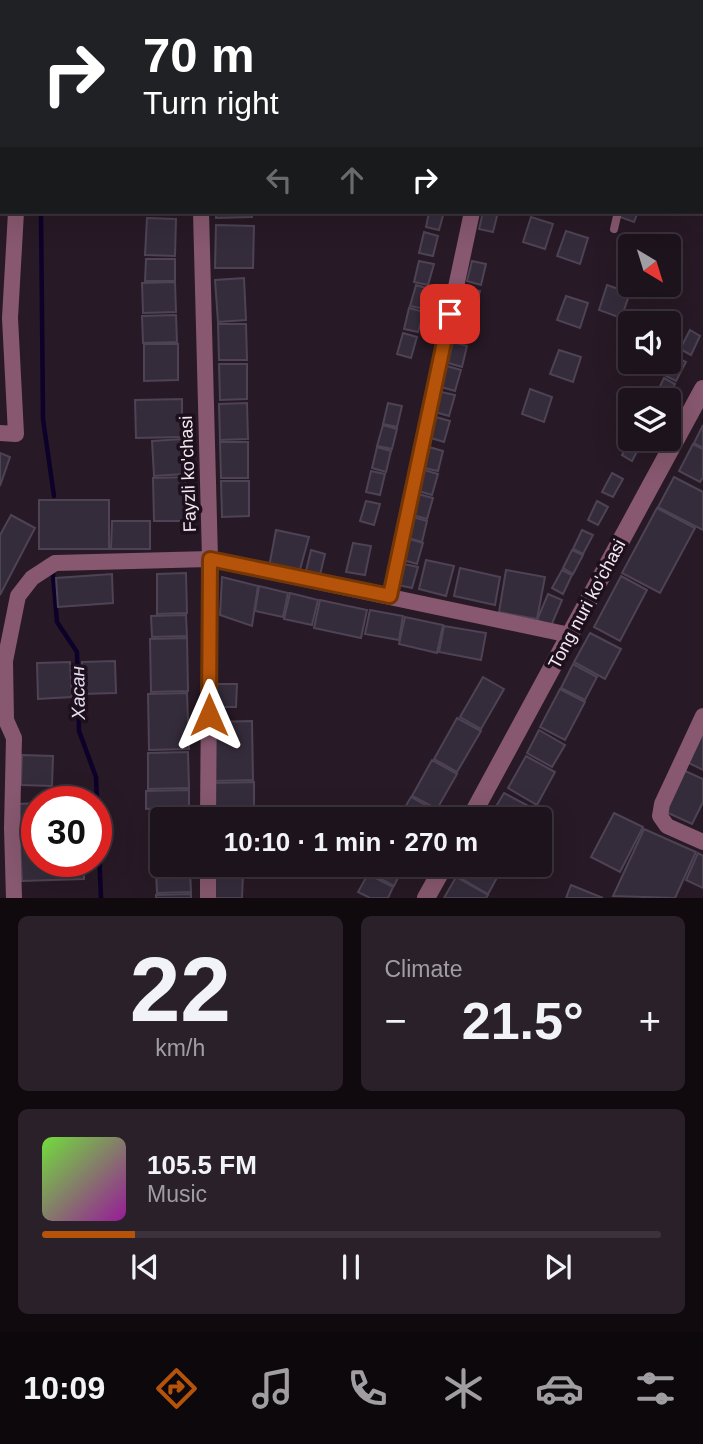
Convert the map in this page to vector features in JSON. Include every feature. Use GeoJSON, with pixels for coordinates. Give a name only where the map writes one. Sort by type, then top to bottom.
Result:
{"type":"FeatureCollection","features":[{"type":"Feature","properties":{"kind":"street"},"geometry":{"type":"LineString","coordinates":[[0,433],[16,434],[5,317],[16,214]]}},
{"type":"Feature","properties":{"kind":"street","name":"Fayzli ko'chasi"},"geometry":{"type":"LineString","coordinates":[[201,214],[210,559],[208,807]]}},
{"type":"Feature","properties":{"kind":"street"},"geometry":{"type":"LineString","coordinates":[[390,596],[472,214]]}},
{"type":"Feature","properties":{"kind":"street","name":"Tong nuri ko'chasi"},"geometry":{"type":"LineString","coordinates":[[477,807],[703,389]]}},
{"type":"Feature","properties":{"kind":"street"},"geometry":{"type":"LineString","coordinates":[[13,898],[6,827],[14,738],[6,720],[2,661],[18,596],[32,578],[55,563],[210,559],[570,635]]}},
{"type":"Feature","properties":{"kind":"street"},"geometry":{"type":"LineString","coordinates":[[703,716],[662,804],[660,816],[667,826],[703,842]]}},
{"type":"Feature","properties":{"kind":"street"},"geometry":{"type":"LineString","coordinates":[[208,877],[208,898]]}},
{"type":"Feature","properties":{"kind":"street"},"geometry":{"type":"LineString","coordinates":[[426,898],[438,877]]}},
{"type":"Feature","properties":{"kind":"lane"},"geometry":{"type":"LineString","coordinates":[[614,229],[618,214]]}},
{"type":"Feature","properties":{"kind":"building"},"geometry":{"type":"Polygon","coordinates":[[[216,214],[252,214],[252,217],[216,218],[216,214]]]}},
{"type":"Feature","properties":{"kind":"building"},"geometry":{"type":"Polygon","coordinates":[[[429,214],[443,214],[439,230],[426,227],[429,214]]]}},
{"type":"Feature","properties":{"kind":"building"},"geometry":{"type":"Polygon","coordinates":[[[483,214],[498,214],[493,232],[479,229],[483,214]]]}},
{"type":"Feature","properties":{"kind":"building"},"geometry":{"type":"Polygon","coordinates":[[[621,214],[637,214],[634,222],[620,217],[621,214]]]}},
{"type":"Feature","properties":{"kind":"building"},"geometry":{"type":"Polygon","coordinates":[[[531,217],[553,224],[545,249],[523,242],[531,217]]]}},
{"type":"Feature","properties":{"kind":"building"},"geometry":{"type":"Polygon","coordinates":[[[147,218],[176,219],[175,256],[145,255],[147,218]]]}},
{"type":"Feature","properties":{"kind":"building"},"geometry":{"type":"Polygon","coordinates":[[[216,225],[254,226],[253,268],[215,268],[216,225]]]}},
{"type":"Feature","properties":{"kind":"building"},"geometry":{"type":"Polygon","coordinates":[[[566,231],[588,238],[580,264],[557,256],[566,231]]]}},
{"type":"Feature","properties":{"kind":"building"},"geometry":{"type":"Polygon","coordinates":[[[424,232],[438,236],[433,256],[419,253],[424,232]]]}},
{"type":"Feature","properties":{"kind":"building"},"geometry":{"type":"Polygon","coordinates":[[[146,259],[175,259],[175,281],[145,281],[146,259]]]}},
{"type":"Feature","properties":{"kind":"building"},"geometry":{"type":"Polygon","coordinates":[[[419,261],[434,264],[428,285],[414,282],[419,261]]]}},
{"type":"Feature","properties":{"kind":"building"},"geometry":{"type":"Polygon","coordinates":[[[472,261],[486,264],[481,285],[467,281],[472,261]]]}},
{"type":"Feature","properties":{"kind":"building"},"geometry":{"type":"Polygon","coordinates":[[[244,278],[246,320],[218,322],[215,280],[244,278]]]}},
{"type":"Feature","properties":{"kind":"building"},"geometry":{"type":"Polygon","coordinates":[[[175,282],[176,312],[143,313],[142,283],[175,282]]]}},
{"type":"Feature","properties":{"kind":"building"},"geometry":{"type":"Polygon","coordinates":[[[416,285],[430,289],[425,309],[410,306],[416,285]]]}},
{"type":"Feature","properties":{"kind":"building"},"geometry":{"type":"Polygon","coordinates":[[[607,285],[618,289],[618,298],[628,298],[624,311],[618,311],[618,317],[599,310],[607,285]]]}},
{"type":"Feature","properties":{"kind":"building"},"geometry":{"type":"Polygon","coordinates":[[[466,288],[480,291],[474,312],[460,308],[466,288]]]}},
{"type":"Feature","properties":{"kind":"building"},"geometry":{"type":"Polygon","coordinates":[[[566,296],[588,303],[580,328],[557,320],[566,296]]]}},
{"type":"Feature","properties":{"kind":"building"},"geometry":{"type":"Polygon","coordinates":[[[409,308],[424,312],[418,332],[404,329],[409,308]]]}},
{"type":"Feature","properties":{"kind":"building"},"geometry":{"type":"Polygon","coordinates":[[[460,312],[474,316],[468,337],[454,333],[460,312]]]}},
{"type":"Feature","properties":{"kind":"building"},"geometry":{"type":"Polygon","coordinates":[[[176,315],[177,342],[143,343],[142,316],[176,315]]]}},
{"type":"Feature","properties":{"kind":"building"},"geometry":{"type":"Polygon","coordinates":[[[218,324],[246,324],[247,360],[219,360],[218,324]]]}},
{"type":"Feature","properties":{"kind":"building"},"geometry":{"type":"Polygon","coordinates":[[[690,330],[700,336],[691,355],[681,347],[690,330]]]}},
{"type":"Feature","properties":{"kind":"building"},"geometry":{"type":"Polygon","coordinates":[[[403,333],[417,337],[411,358],[397,354],[403,333]]]}},
{"type":"Feature","properties":{"kind":"building"},"geometry":{"type":"Polygon","coordinates":[[[453,342],[467,346],[462,367],[448,363],[453,342]]]}},
{"type":"Feature","properties":{"kind":"building"},"geometry":{"type":"Polygon","coordinates":[[[144,344],[178,344],[178,380],[144,381],[144,344]]]}},
{"type":"Feature","properties":{"kind":"building"},"geometry":{"type":"Polygon","coordinates":[[[559,350],[581,357],[573,382],[550,374],[559,350]]]}},
{"type":"Feature","properties":{"kind":"building"},"geometry":{"type":"Polygon","coordinates":[[[219,364],[247,364],[247,399],[220,400],[219,364]]]}},
{"type":"Feature","properties":{"kind":"building"},"geometry":{"type":"Polygon","coordinates":[[[447,366],[461,370],[455,391],[441,387],[447,366]]]}},
{"type":"Feature","properties":{"kind":"building"},"geometry":{"type":"Polygon","coordinates":[[[667,374],[680,374],[676,381],[666,376],[667,374]]]}},
{"type":"Feature","properties":{"kind":"building"},"geometry":{"type":"Polygon","coordinates":[[[664,378],[675,384],[673,388],[659,388],[664,378]]]}},
{"type":"Feature","properties":{"kind":"building"},"geometry":{"type":"Polygon","coordinates":[[[530,389],[552,397],[544,422],[522,414],[530,389]]]}},
{"type":"Feature","properties":{"kind":"building"},"geometry":{"type":"Polygon","coordinates":[[[441,392],[455,395],[449,416],[435,412],[441,392]]]}},
{"type":"Feature","properties":{"kind":"building"},"geometry":{"type":"Polygon","coordinates":[[[182,399],[182,437],[136,438],[135,400],[182,399]]]}},
{"type":"Feature","properties":{"kind":"building"},"geometry":{"type":"Polygon","coordinates":[[[247,403],[248,439],[220,440],[219,404],[247,403]]]}},
{"type":"Feature","properties":{"kind":"building"},"geometry":{"type":"Polygon","coordinates":[[[388,403],[402,406],[397,427],[383,424],[388,403]]]}},
{"type":"Feature","properties":{"kind":"building"},"geometry":{"type":"Polygon","coordinates":[[[436,417],[450,421],[444,442],[431,438],[436,417]]]}},
{"type":"Feature","properties":{"kind":"building"},"geometry":{"type":"Polygon","coordinates":[[[383,425],[397,429],[392,449],[377,446],[383,425]]]}},
{"type":"Feature","properties":{"kind":"building"},"geometry":{"type":"Polygon","coordinates":[[[703,425],[703,448],[694,443],[703,425]]]}},
{"type":"Feature","properties":{"kind":"building"},"geometry":{"type":"Polygon","coordinates":[[[183,439],[185,474],[154,476],[152,441],[183,439]]]}},
{"type":"Feature","properties":{"kind":"building"},"geometry":{"type":"Polygon","coordinates":[[[220,442],[248,442],[248,478],[221,478],[220,442]]]}},
{"type":"Feature","properties":{"kind":"building"},"geometry":{"type":"Polygon","coordinates":[[[693,444],[703,449],[703,477],[700,482],[679,471],[693,444]]]}},
{"type":"Feature","properties":{"kind":"building"},"geometry":{"type":"Polygon","coordinates":[[[377,447],[391,451],[386,472],[372,468],[377,447]]]}},
{"type":"Feature","properties":{"kind":"building"},"geometry":{"type":"Polygon","coordinates":[[[429,447],[443,451],[438,471],[424,468],[429,447]]]}},
{"type":"Feature","properties":{"kind":"building"},"geometry":{"type":"Polygon","coordinates":[[[624,451],[637,451],[632,461],[622,455],[624,451]]]}},
{"type":"Feature","properties":{"kind":"building"},"geometry":{"type":"Polygon","coordinates":[[[0,453],[10,457],[0,486],[0,453]]]}},
{"type":"Feature","properties":{"kind":"building"},"geometry":{"type":"Polygon","coordinates":[[[424,470],[438,474],[432,495],[418,491],[424,470]]]}},
{"type":"Feature","properties":{"kind":"building"},"geometry":{"type":"Polygon","coordinates":[[[371,471],[385,474],[380,495],[366,492],[371,471]]]}},
{"type":"Feature","properties":{"kind":"building"},"geometry":{"type":"Polygon","coordinates":[[[612,473],[623,479],[613,497],[602,492],[612,473]]]}},
{"type":"Feature","properties":{"kind":"building"},"geometry":{"type":"Polygon","coordinates":[[[185,477],[186,521],[154,521],[153,478],[185,477]]]}},
{"type":"Feature","properties":{"kind":"building"},"geometry":{"type":"Polygon","coordinates":[[[674,477],[703,492],[703,530],[658,507],[674,477]]]}},
{"type":"Feature","properties":{"kind":"building"},"geometry":{"type":"Polygon","coordinates":[[[221,481],[249,481],[249,516],[222,517],[221,481]]]}},
{"type":"Feature","properties":{"kind":"building"},"geometry":{"type":"Polygon","coordinates":[[[418,494],[433,498],[427,519],[413,515],[418,494]]]}},
{"type":"Feature","properties":{"kind":"building"},"geometry":{"type":"Polygon","coordinates":[[[39,500],[109,500],[109,549],[39,549],[39,500]]]}},
{"type":"Feature","properties":{"kind":"building"},"geometry":{"type":"Polygon","coordinates":[[[366,501],[380,504],[374,525],[360,521],[366,501]]]}},
{"type":"Feature","properties":{"kind":"building"},"geometry":{"type":"Polygon","coordinates":[[[597,501],[608,507],[598,525],[588,520],[597,501]]]}},
{"type":"Feature","properties":{"kind":"building"},"geometry":{"type":"Polygon","coordinates":[[[657,508],[695,528],[660,593],[622,573],[657,508]]]}},
{"type":"Feature","properties":{"kind":"building"},"geometry":{"type":"Polygon","coordinates":[[[11,515],[35,528],[0,595],[0,535],[11,515]]]}},
{"type":"Feature","properties":{"kind":"building"},"geometry":{"type":"Polygon","coordinates":[[[413,517],[427,521],[422,542],[408,538],[413,517]]]}},
{"type":"Feature","properties":{"kind":"building"},"geometry":{"type":"Polygon","coordinates":[[[112,521],[150,521],[150,549],[111,549],[112,521]]]}},
{"type":"Feature","properties":{"kind":"building"},"geometry":{"type":"Polygon","coordinates":[[[276,530],[309,537],[299,573],[269,567],[276,530]]]}},
{"type":"Feature","properties":{"kind":"building"},"geometry":{"type":"Polygon","coordinates":[[[582,530],[593,535],[583,554],[573,549],[582,530]]]}},
{"type":"Feature","properties":{"kind":"building"},"geometry":{"type":"Polygon","coordinates":[[[409,539],[423,543],[417,564],[403,560],[409,539]]]}},
{"type":"Feature","properties":{"kind":"building"},"geometry":{"type":"Polygon","coordinates":[[[353,543],[371,546],[365,575],[346,572],[353,543]]]}},
{"type":"Feature","properties":{"kind":"building"},"geometry":{"type":"Polygon","coordinates":[[[311,550],[325,554],[320,575],[306,571],[311,550]]]}},
{"type":"Feature","properties":{"kind":"building"},"geometry":{"type":"Polygon","coordinates":[[[572,550],[583,555],[573,574],[563,568],[572,550]]]}},
{"type":"Feature","properties":{"kind":"building"},"geometry":{"type":"Polygon","coordinates":[[[426,560],[454,566],[446,596],[419,589],[426,560]]]}},
{"type":"Feature","properties":{"kind":"building"},"geometry":{"type":"Polygon","coordinates":[[[404,564],[418,567],[412,588],[398,585],[404,564]]]}},
{"type":"Feature","properties":{"kind":"building"},"geometry":{"type":"Polygon","coordinates":[[[460,568],[500,577],[495,605],[454,596],[460,568]]]}},
{"type":"Feature","properties":{"kind":"building"},"geometry":{"type":"Polygon","coordinates":[[[506,570],[545,577],[537,619],[499,612],[506,570]]]}},
{"type":"Feature","properties":{"kind":"building"},"geometry":{"type":"Polygon","coordinates":[[[562,570],[572,575],[563,594],[552,588],[562,570]]]}},
{"type":"Feature","properties":{"kind":"building"},"geometry":{"type":"Polygon","coordinates":[[[186,573],[187,613],[157,614],[157,574],[186,573]]]}},
{"type":"Feature","properties":{"kind":"building"},"geometry":{"type":"Polygon","coordinates":[[[112,574],[113,603],[58,607],[56,578],[112,574]]]}},
{"type":"Feature","properties":{"kind":"building"},"geometry":{"type":"Polygon","coordinates":[[[621,576],[647,590],[620,641],[594,627],[621,576]]]}},
{"type":"Feature","properties":{"kind":"building"},"geometry":{"type":"Polygon","coordinates":[[[222,577],[258,586],[252,626],[220,615],[222,577]]]}},
{"type":"Feature","properties":{"kind":"building"},"geometry":{"type":"Polygon","coordinates":[[[259,586],[288,593],[283,617],[255,611],[259,586]]]}},
{"type":"Feature","properties":{"kind":"building"},"geometry":{"type":"Polygon","coordinates":[[[290,593],[318,600],[312,625],[284,619],[290,593]]]}},
{"type":"Feature","properties":{"kind":"building"},"geometry":{"type":"Polygon","coordinates":[[[548,594],[562,600],[551,626],[537,620],[548,594]]]}},
{"type":"Feature","properties":{"kind":"building"},"geometry":{"type":"Polygon","coordinates":[[[320,600],[367,610],[361,638],[314,628],[320,600]]]}},
{"type":"Feature","properties":{"kind":"building"},"geometry":{"type":"Polygon","coordinates":[[[370,610],[403,616],[399,640],[365,634],[370,610]]]}},
{"type":"Feature","properties":{"kind":"building"},"geometry":{"type":"Polygon","coordinates":[[[186,615],[187,636],[152,637],[151,616],[186,615]]]}},
{"type":"Feature","properties":{"kind":"building"},"geometry":{"type":"Polygon","coordinates":[[[405,617],[443,625],[437,653],[399,644],[405,617]]]}},
{"type":"Feature","properties":{"kind":"building"},"geometry":{"type":"Polygon","coordinates":[[[444,626],[486,633],[481,660],[439,652],[444,626]]]}},
{"type":"Feature","properties":{"kind":"building"},"geometry":{"type":"Polygon","coordinates":[[[590,633],[621,649],[605,679],[574,662],[590,633]]]}},
{"type":"Feature","properties":{"kind":"building"},"geometry":{"type":"Polygon","coordinates":[[[187,638],[188,691],[151,692],[150,639],[187,638]]]}},
{"type":"Feature","properties":{"kind":"building"},"geometry":{"type":"Polygon","coordinates":[[[115,661],[116,693],[82,694],[82,662],[115,661]]]}},
{"type":"Feature","properties":{"kind":"building"},"geometry":{"type":"Polygon","coordinates":[[[70,662],[72,697],[38,699],[37,663],[70,662]]]}},
{"type":"Feature","properties":{"kind":"building"},"geometry":{"type":"Polygon","coordinates":[[[573,664],[597,677],[585,700],[561,688],[573,664]]]}},
{"type":"Feature","properties":{"kind":"building"},"geometry":{"type":"Polygon","coordinates":[[[483,677],[504,689],[481,729],[460,717],[483,677]]]}},
{"type":"Feature","properties":{"kind":"building"},"geometry":{"type":"Polygon","coordinates":[[[210,684],[237,684],[236,707],[210,707],[210,684]]]}},
{"type":"Feature","properties":{"kind":"building"},"geometry":{"type":"Polygon","coordinates":[[[560,689],[585,702],[565,740],[540,727],[560,689]]]}},
{"type":"Feature","properties":{"kind":"building"},"geometry":{"type":"Polygon","coordinates":[[[187,693],[189,749],[149,750],[148,694],[187,693]]]}},
{"type":"Feature","properties":{"kind":"building"},"geometry":{"type":"Polygon","coordinates":[[[457,718],[481,731],[457,772],[434,759],[457,718]]]}},
{"type":"Feature","properties":{"kind":"building"},"geometry":{"type":"Polygon","coordinates":[[[252,721],[253,780],[213,781],[211,722],[252,721]]]}},
{"type":"Feature","properties":{"kind":"building"},"geometry":{"type":"Polygon","coordinates":[[[703,728],[703,770],[687,762],[703,728]]]}},
{"type":"Feature","properties":{"kind":"building"},"geometry":{"type":"Polygon","coordinates":[[[539,730],[565,745],[552,767],[527,753],[539,730]]]}},
{"type":"Feature","properties":{"kind":"building"},"geometry":{"type":"Polygon","coordinates":[[[188,752],[189,788],[148,789],[148,753],[188,752]]]}},
{"type":"Feature","properties":{"kind":"building"},"geometry":{"type":"Polygon","coordinates":[[[22,755],[53,756],[52,786],[21,785],[22,755]]]}},
{"type":"Feature","properties":{"kind":"building"},"geometry":{"type":"Polygon","coordinates":[[[526,756],[555,772],[537,805],[508,788],[526,756]]]}},
{"type":"Feature","properties":{"kind":"building"},"geometry":{"type":"Polygon","coordinates":[[[432,760],[457,774],[438,807],[412,796],[432,760]]]}},
{"type":"Feature","properties":{"kind":"building"},"geometry":{"type":"Polygon","coordinates":[[[683,770],[703,779],[703,802],[692,824],[664,811],[683,770]]]}},
{"type":"Feature","properties":{"kind":"building"},"geometry":{"type":"Polygon","coordinates":[[[254,782],[254,807],[214,807],[213,783],[254,782]]]}},
{"type":"Feature","properties":{"kind":"building"},"geometry":{"type":"Polygon","coordinates":[[[189,790],[189,807],[146,809],[146,791],[189,790]]]}},
{"type":"Feature","properties":{"kind":"building"},"geometry":{"type":"Polygon","coordinates":[[[504,793],[530,807],[496,807],[504,793]]]}},
{"type":"Feature","properties":{"kind":"building"},"geometry":{"type":"Polygon","coordinates":[[[411,797],[429,807],[405,807],[411,797]]]}},
{"type":"Feature","properties":{"kind":"building"},"geometry":{"type":"Polygon","coordinates":[[[19,804],[21,804],[21,837],[19,804]]]}},
{"type":"Feature","properties":{"kind":"building"},"geometry":{"type":"Polygon","coordinates":[[[614,813],[643,827],[620,872],[591,857],[614,813]]]}},
{"type":"Feature","properties":{"kind":"building"},"geometry":{"type":"Polygon","coordinates":[[[644,829],[696,852],[675,898],[613,896],[644,829]]]}},
{"type":"Feature","properties":{"kind":"building"},"geometry":{"type":"Polygon","coordinates":[[[698,853],[703,856],[703,888],[686,880],[698,853]]]}},
{"type":"Feature","properties":{"kind":"building"},"geometry":{"type":"Polygon","coordinates":[[[22,877],[84,877],[84,879],[22,881],[22,877]]]}},
{"type":"Feature","properties":{"kind":"building"},"geometry":{"type":"Polygon","coordinates":[[[156,877],[190,877],[191,892],[157,893],[156,877]]]}},
{"type":"Feature","properties":{"kind":"building"},"geometry":{"type":"Polygon","coordinates":[[[215,877],[243,877],[242,898],[213,898],[215,877]]]}},
{"type":"Feature","properties":{"kind":"building"},"geometry":{"type":"Polygon","coordinates":[[[366,877],[374,877],[393,887],[388,898],[370,898],[358,892],[366,877]]]}},
{"type":"Feature","properties":{"kind":"building"},"geometry":{"type":"Polygon","coordinates":[[[377,877],[398,877],[394,886],[377,877]]]}},
{"type":"Feature","properties":{"kind":"building"},"geometry":{"type":"Polygon","coordinates":[[[456,877],[488,895],[486,898],[444,898],[456,877]]]}},
{"type":"Feature","properties":{"kind":"building"},"geometry":{"type":"Polygon","coordinates":[[[459,877],[497,877],[488,894],[459,877]]]}},
{"type":"Feature","properties":{"kind":"building"},"geometry":{"type":"Polygon","coordinates":[[[571,885],[603,898],[566,898],[571,885]]]}},
{"type":"Feature","properties":{"kind":"building"},"geometry":{"type":"Polygon","coordinates":[[[191,894],[191,898],[156,898],[156,895],[191,894]]]}},
{"type":"Feature","properties":{"kind":"waterway","name":"Хасан"},"geometry":{"type":"LineString","coordinates":[[41,214],[43,419],[54,496]]}},
{"type":"Feature","properties":{"kind":"waterway","name":"Хасан"},"geometry":{"type":"LineString","coordinates":[[53,574],[57,622],[77,652],[79,731],[96,777],[101,898]]}},
{"type":"Feature","properties":{"kind":"route"},"geometry":{"type":"LineString","coordinates":[[209,715],[210,559],[390,596],[450,314]]}}]}
